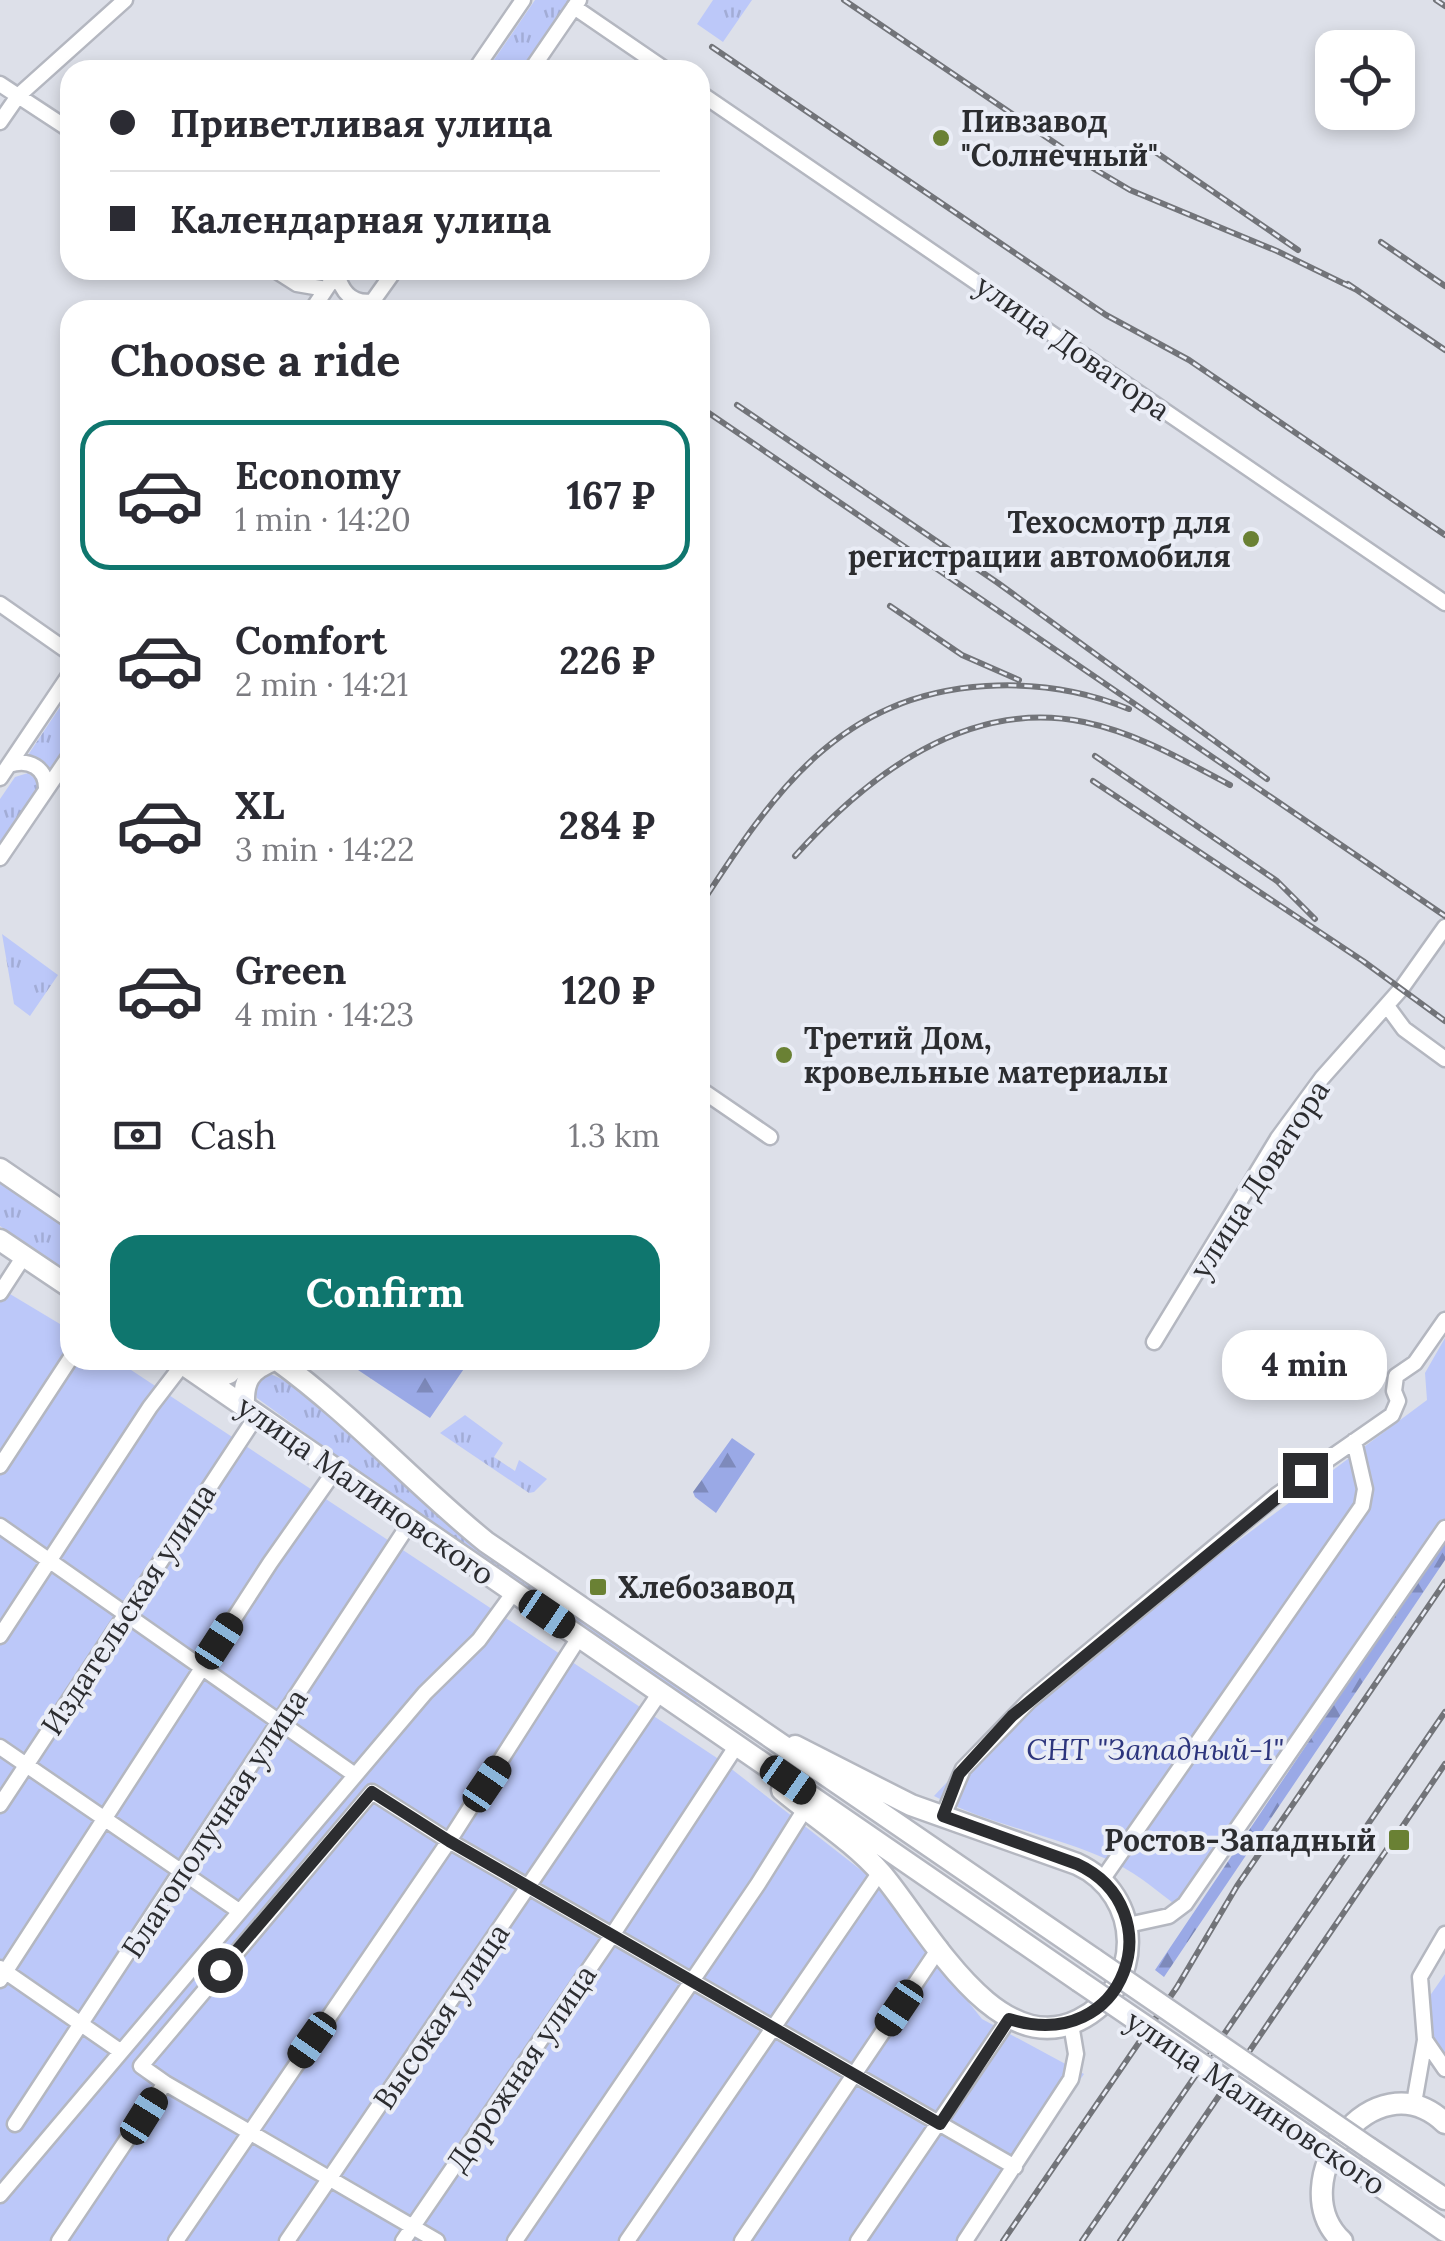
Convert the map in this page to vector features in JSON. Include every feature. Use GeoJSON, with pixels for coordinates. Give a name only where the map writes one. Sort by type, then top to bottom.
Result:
{"type":"FeatureCollection","features":[{"type":"Feature","properties":{"kind":"highway"},"geometry":{"type":"LineString","coordinates":[[0,1169],[60,1210]]}},
{"type":"Feature","properties":{"kind":"highway"},"geometry":{"type":"LineString","coordinates":[[0,1240],[60,1280]]}},
{"type":"Feature","properties":{"kind":"highway","name":"улица Малиновского"},"geometry":{"type":"LineString","coordinates":[[192,1370],[1445,2232]]}},
{"type":"Feature","properties":{"kind":"highway"},"geometry":{"type":"LineString","coordinates":[[208,1381],[231,1370]]}},
{"type":"Feature","properties":{"kind":"highway"},"geometry":{"type":"LineString","coordinates":[[251,1410],[247,1377],[253,1370]]}},
{"type":"Feature","properties":{"kind":"highway","name":"улица Малиновского"},"geometry":{"type":"LineString","coordinates":[[290,1370],[341,1408],[486,1542],[1445,2199]]}},
{"type":"Feature","properties":{"kind":"highway"},"geometry":{"type":"LineString","coordinates":[[760,1760],[777,1785],[880,1872],[985,2003],[1009,2019],[1044,2027],[1071,2024],[1104,2002],[1120,1981],[1128,1954],[1128,1925],[1117,1898],[1102,1880],[1077,1864],[885,1792],[808,1750],[772,1741]]}},
{"type":"Feature","properties":{"kind":"highway"},"geometry":{"type":"LineString","coordinates":[[1342,2241],[1330,2227],[1321,2203],[1322,2181],[1330,2158],[1349,2130],[1368,2112],[1391,2104],[1414,2103],[1445,2124]]}},
{"type":"Feature","properties":{"kind":"street"},"geometry":{"type":"LineString","coordinates":[[0,122],[18,96],[124,0]]}},
{"type":"Feature","properties":{"kind":"street"},"geometry":{"type":"LineString","coordinates":[[481,60],[521,1]]}},
{"type":"Feature","properties":{"kind":"street"},"geometry":{"type":"LineString","coordinates":[[538,60],[577,4],[653,60]]}},
{"type":"Feature","properties":{"kind":"street"},"geometry":{"type":"LineString","coordinates":[[0,84],[60,123]]}},
{"type":"Feature","properties":{"kind":"street","name":"улица Доватора"},"geometry":{"type":"LineString","coordinates":[[710,100],[1445,603]]}},
{"type":"Feature","properties":{"kind":"street"},"geometry":{"type":"LineString","coordinates":[[291,280],[326,289]]}},
{"type":"Feature","properties":{"kind":"street"},"geometry":{"type":"LineString","coordinates":[[319,300],[332,280]]}},
{"type":"Feature","properties":{"kind":"street"},"geometry":{"type":"LineString","coordinates":[[339,280],[355,300]]}},
{"type":"Feature","properties":{"kind":"street"},"geometry":{"type":"LineString","coordinates":[[0,604],[60,647]]}},
{"type":"Feature","properties":{"kind":"street"},"geometry":{"type":"LineString","coordinates":[[4,772],[60,689]]}},
{"type":"Feature","properties":{"kind":"street"},"geometry":{"type":"LineString","coordinates":[[4,772],[24,762],[38,768],[46,778],[46,791]]}},
{"type":"Feature","properties":{"kind":"street"},"geometry":{"type":"LineString","coordinates":[[0,858],[60,770]]}},
{"type":"Feature","properties":{"kind":"street","name":"улица Доватора"},"geometry":{"type":"LineString","coordinates":[[1154,1342],[1278,1138],[1322,1078],[1388,1006],[1445,927]]}},
{"type":"Feature","properties":{"kind":"street"},"geometry":{"type":"LineString","coordinates":[[1388,1006],[1404,1030],[1445,1059]]}},
{"type":"Feature","properties":{"kind":"street"},"geometry":{"type":"LineString","coordinates":[[710,1096],[770,1138]]}},
{"type":"Feature","properties":{"kind":"street"},"geometry":{"type":"LineString","coordinates":[[0,1293],[24,1256]]}},
{"type":"Feature","properties":{"kind":"street"},"geometry":{"type":"LineString","coordinates":[[943,1816],[963,1769],[1029,1701],[1277,1495],[1392,1415],[1398,1401],[1394,1390],[1396,1376],[1414,1363],[1445,1320]]}},
{"type":"Feature","properties":{"kind":"street"},"geometry":{"type":"LineString","coordinates":[[0,1466],[63,1370]]}},
{"type":"Feature","properties":{"kind":"street"},"geometry":{"type":"LineString","coordinates":[[0,1636],[175,1370]]}},
{"type":"Feature","properties":{"kind":"street","name":"Издательская улица"},"geometry":{"type":"LineString","coordinates":[[0,1804],[251,1410]]}},
{"type":"Feature","properties":{"kind":"street"},"geometry":{"type":"LineString","coordinates":[[1102,1880],[1362,1506],[1365,1489],[1354,1441]]}},
{"type":"Feature","properties":{"kind":"street"},"geometry":{"type":"LineString","coordinates":[[120,2051],[2,1973],[336,1468]]}},
{"type":"Feature","properties":{"kind":"street","name":"Благополучная улица"},"geometry":{"type":"LineString","coordinates":[[15,2124],[411,1522]]}},
{"type":"Feature","properties":{"kind":"street"},"geometry":{"type":"LineString","coordinates":[[0,1526],[281,1720],[355,1776]]}},
{"type":"Feature","properties":{"kind":"street"},"geometry":{"type":"LineString","coordinates":[[1128,1925],[1176,1913],[1185,1904],[1445,1528]]}},
{"type":"Feature","properties":{"kind":"street"},"geometry":{"type":"LineString","coordinates":[[2,2189],[426,1693],[479,1640],[514,1592]]}},
{"type":"Feature","properties":{"kind":"street"},"geometry":{"type":"LineString","coordinates":[[176,2241],[449,1841],[580,1636]]}},
{"type":"Feature","properties":{"kind":"street","name":"Высокая улица"},"geometry":{"type":"LineString","coordinates":[[287,2241],[661,1692]]}},
{"type":"Feature","properties":{"kind":"street","name":"Дорожная улица"},"geometry":{"type":"LineString","coordinates":[[403,2241],[613,1934],[737,1744]]}},
{"type":"Feature","properties":{"kind":"street"},"geometry":{"type":"LineString","coordinates":[[0,1747],[240,1912]]}},
{"type":"Feature","properties":{"kind":"street"},"geometry":{"type":"LineString","coordinates":[[437,2241],[165,2084],[141,2066],[372,1792],[449,1841],[1015,2167]]}},
{"type":"Feature","properties":{"kind":"street"},"geometry":{"type":"LineString","coordinates":[[514,2241],[805,1810]]}},
{"type":"Feature","properties":{"kind":"street"},"geometry":{"type":"LineString","coordinates":[[626,2241],[880,1872]]}},
{"type":"Feature","properties":{"kind":"street"},"geometry":{"type":"LineString","coordinates":[[1414,2103],[1425,2040],[1420,1977],[1445,1934]]}},
{"type":"Feature","properties":{"kind":"street"},"geometry":{"type":"LineString","coordinates":[[742,2241],[940,1947]]}},
{"type":"Feature","properties":{"kind":"street"},"geometry":{"type":"LineString","coordinates":[[858,2241],[1009,2019]]}},
{"type":"Feature","properties":{"kind":"street"},"geometry":{"type":"LineString","coordinates":[[965,2241],[1071,2079],[1076,2054],[1071,2024]]}},
{"type":"Feature","properties":{"kind":"street"},"geometry":{"type":"LineString","coordinates":[[1425,2040],[1445,2069]]}},
{"type":"Feature","properties":{"kind":"street"},"geometry":{"type":"LineString","coordinates":[[59,2241],[165,2084]]}},
{"type":"Feature","properties":{"kind":"green space"},"geometry":{"type":"Polygon","coordinates":[[[535,0],[573,0],[531,60],[494,60],[535,0]]]}},
{"type":"Feature","properties":{"kind":"green space"},"geometry":{"type":"Polygon","coordinates":[[[713,0],[752,0],[723,42],[697,24],[713,0]]]}},
{"type":"Feature","properties":{"kind":"green space"},"geometry":{"type":"Polygon","coordinates":[[[60,707],[60,760],[53,771],[42,760],[28,755],[60,707]]]}},
{"type":"Feature","properties":{"kind":"green space"},"geometry":{"type":"Polygon","coordinates":[[[28,773],[38,781],[38,793],[0,848],[0,799],[15,777],[28,773]]]}},
{"type":"Feature","properties":{"kind":"green space"},"geometry":{"type":"Polygon","coordinates":[[[2,934],[58,975],[30,1016],[14,1004],[2,934]]]}},
{"type":"Feature","properties":{"kind":"green space"},"geometry":{"type":"Polygon","coordinates":[[[0,1181],[60,1222],[60,1268],[0,1226],[0,1181]]]}},
{"type":"Feature","properties":{"kind":"green space"},"geometry":{"type":"Polygon","coordinates":[[[0,1288],[60,1324],[60,1370],[131,1370],[720,1760],[866,1874],[982,2019],[1084,2074],[970,2241],[0,2241],[0,1288]]]}},
{"type":"Feature","properties":{"kind":"green space","name":"СНТ \"Западный-1\""},"geometry":{"type":"Polygon","coordinates":[[[1445,1338],[1445,1533],[1185,1912],[1115,1863],[934,1796],[1022,1702],[1427,1400],[1425,1373],[1445,1338]]]}},
{"type":"Feature","properties":{"kind":"green space"},"geometry":{"type":"Polygon","coordinates":[[[358,1370],[463,1370],[430,1418],[358,1370]]]}},
{"type":"Feature","properties":{"kind":"green space"},"geometry":{"type":"Polygon","coordinates":[[[268,1373],[308,1395],[415,1492],[698,1699],[695,1705],[415,1513],[257,1398],[253,1383],[268,1373]]]}},
{"type":"Feature","properties":{"kind":"green space"},"geometry":{"type":"Polygon","coordinates":[[[465,1415],[503,1443],[494,1457],[515,1471],[519,1460],[547,1479],[529,1493],[440,1433],[465,1415]]]}},
{"type":"Feature","properties":{"kind":"green space"},"geometry":{"type":"Polygon","coordinates":[[[732,1438],[755,1454],[716,1513],[693,1492],[732,1438]]]}},
{"type":"Feature","properties":{"kind":"green space"},"geometry":{"type":"Polygon","coordinates":[[[1445,1539],[1445,1560],[1164,1977],[1155,1970],[1445,1539]]]}},
{"type":"Feature","properties":{"kind":"green space"},"geometry":{"type":"Polygon","coordinates":[[[1445,1974],[1445,2072],[1420,2010],[1445,1974]]]}},
{"type":"Feature","properties":{"kind":"railway"},"geometry":{"type":"LineString","coordinates":[[844,0],[1130,190],[1277,251],[1357,290]]}},
{"type":"Feature","properties":{"kind":"railway"},"geometry":{"type":"LineString","coordinates":[[1436,0],[1445,6]]}},
{"type":"Feature","properties":{"kind":"railway"},"geometry":{"type":"LineString","coordinates":[[712,47],[1106,315],[1189,360],[1445,535]]}},
{"type":"Feature","properties":{"kind":"railway"},"geometry":{"type":"LineString","coordinates":[[1154,151],[1298,250]]}},
{"type":"Feature","properties":{"kind":"railway"},"geometry":{"type":"LineString","coordinates":[[1381,242],[1445,286]]}},
{"type":"Feature","properties":{"kind":"railway"},"geometry":{"type":"LineString","coordinates":[[1348,284],[1445,350]]}},
{"type":"Feature","properties":{"kind":"railway"},"geometry":{"type":"LineString","coordinates":[[737,405],[998,583],[1267,779]]}},
{"type":"Feature","properties":{"kind":"railway"},"geometry":{"type":"LineString","coordinates":[[710,414],[1445,916]]}},
{"type":"Feature","properties":{"kind":"railway"},"geometry":{"type":"LineString","coordinates":[[890,606],[962,655],[1019,680]]}},
{"type":"Feature","properties":{"kind":"railway"},"geometry":{"type":"LineString","coordinates":[[710,891],[784,789],[850,730],[890,708],[935,693],[1004,685],[1076,693],[1129,709]]}},
{"type":"Feature","properties":{"kind":"railway"},"geometry":{"type":"LineString","coordinates":[[795,856],[854,798],[888,772],[960,732],[1000,721],[1041,718],[1104,727],[1159,748],[1230,785]]}},
{"type":"Feature","properties":{"kind":"railway"},"geometry":{"type":"LineString","coordinates":[[1095,756],[1277,881],[1315,919]]}},
{"type":"Feature","properties":{"kind":"railway"},"geometry":{"type":"LineString","coordinates":[[1093,781],[1363,961],[1445,1021]]}},
{"type":"Feature","properties":{"kind":"railway"},"geometry":{"type":"LineString","coordinates":[[1003,2241],[1177,1987],[1237,1886],[1445,1582]]}},
{"type":"Feature","properties":{"kind":"railway"},"geometry":{"type":"LineString","coordinates":[[1082,2241],[1445,1712]]}},
{"type":"Feature","properties":{"kind":"railway"},"geometry":{"type":"LineString","coordinates":[[1120,2241],[1445,1764]]}},
{"type":"Feature","properties":{"kind":"place","name":"Пивзавод \"Солнечный\""},"geometry":{"type":"Point","coordinates":[941,138]}},
{"type":"Feature","properties":{"kind":"place","name":"Техосмотр для регистрации автомобиля"},"geometry":{"type":"Point","coordinates":[1251,539]}},
{"type":"Feature","properties":{"kind":"place","name":"Третий Дом, кровельные материалы"},"geometry":{"type":"Point","coordinates":[784,1055]}},
{"type":"Feature","properties":{"kind":"place","name":"Хлебозавод"},"geometry":{"type":"Point","coordinates":[598,1587]}},
{"type":"Feature","properties":{"kind":"place","name":"Ростов-Западный"},"geometry":{"type":"Point","coordinates":[1399,1840]}},
{"type":"Feature","properties":{"kind":"route"},"geometry":{"type":"LineString","coordinates":[[220,1970],[372,1792],[449,1841],[940,2124],[1009,2019],[1044,2027],[1084,2018],[1104,2002],[1120,1981],[1129,1941],[1128,1925],[1117,1898],[1094,1873],[943,1816],[959,1774],[1029,1701],[1305,1475]]}}]}
